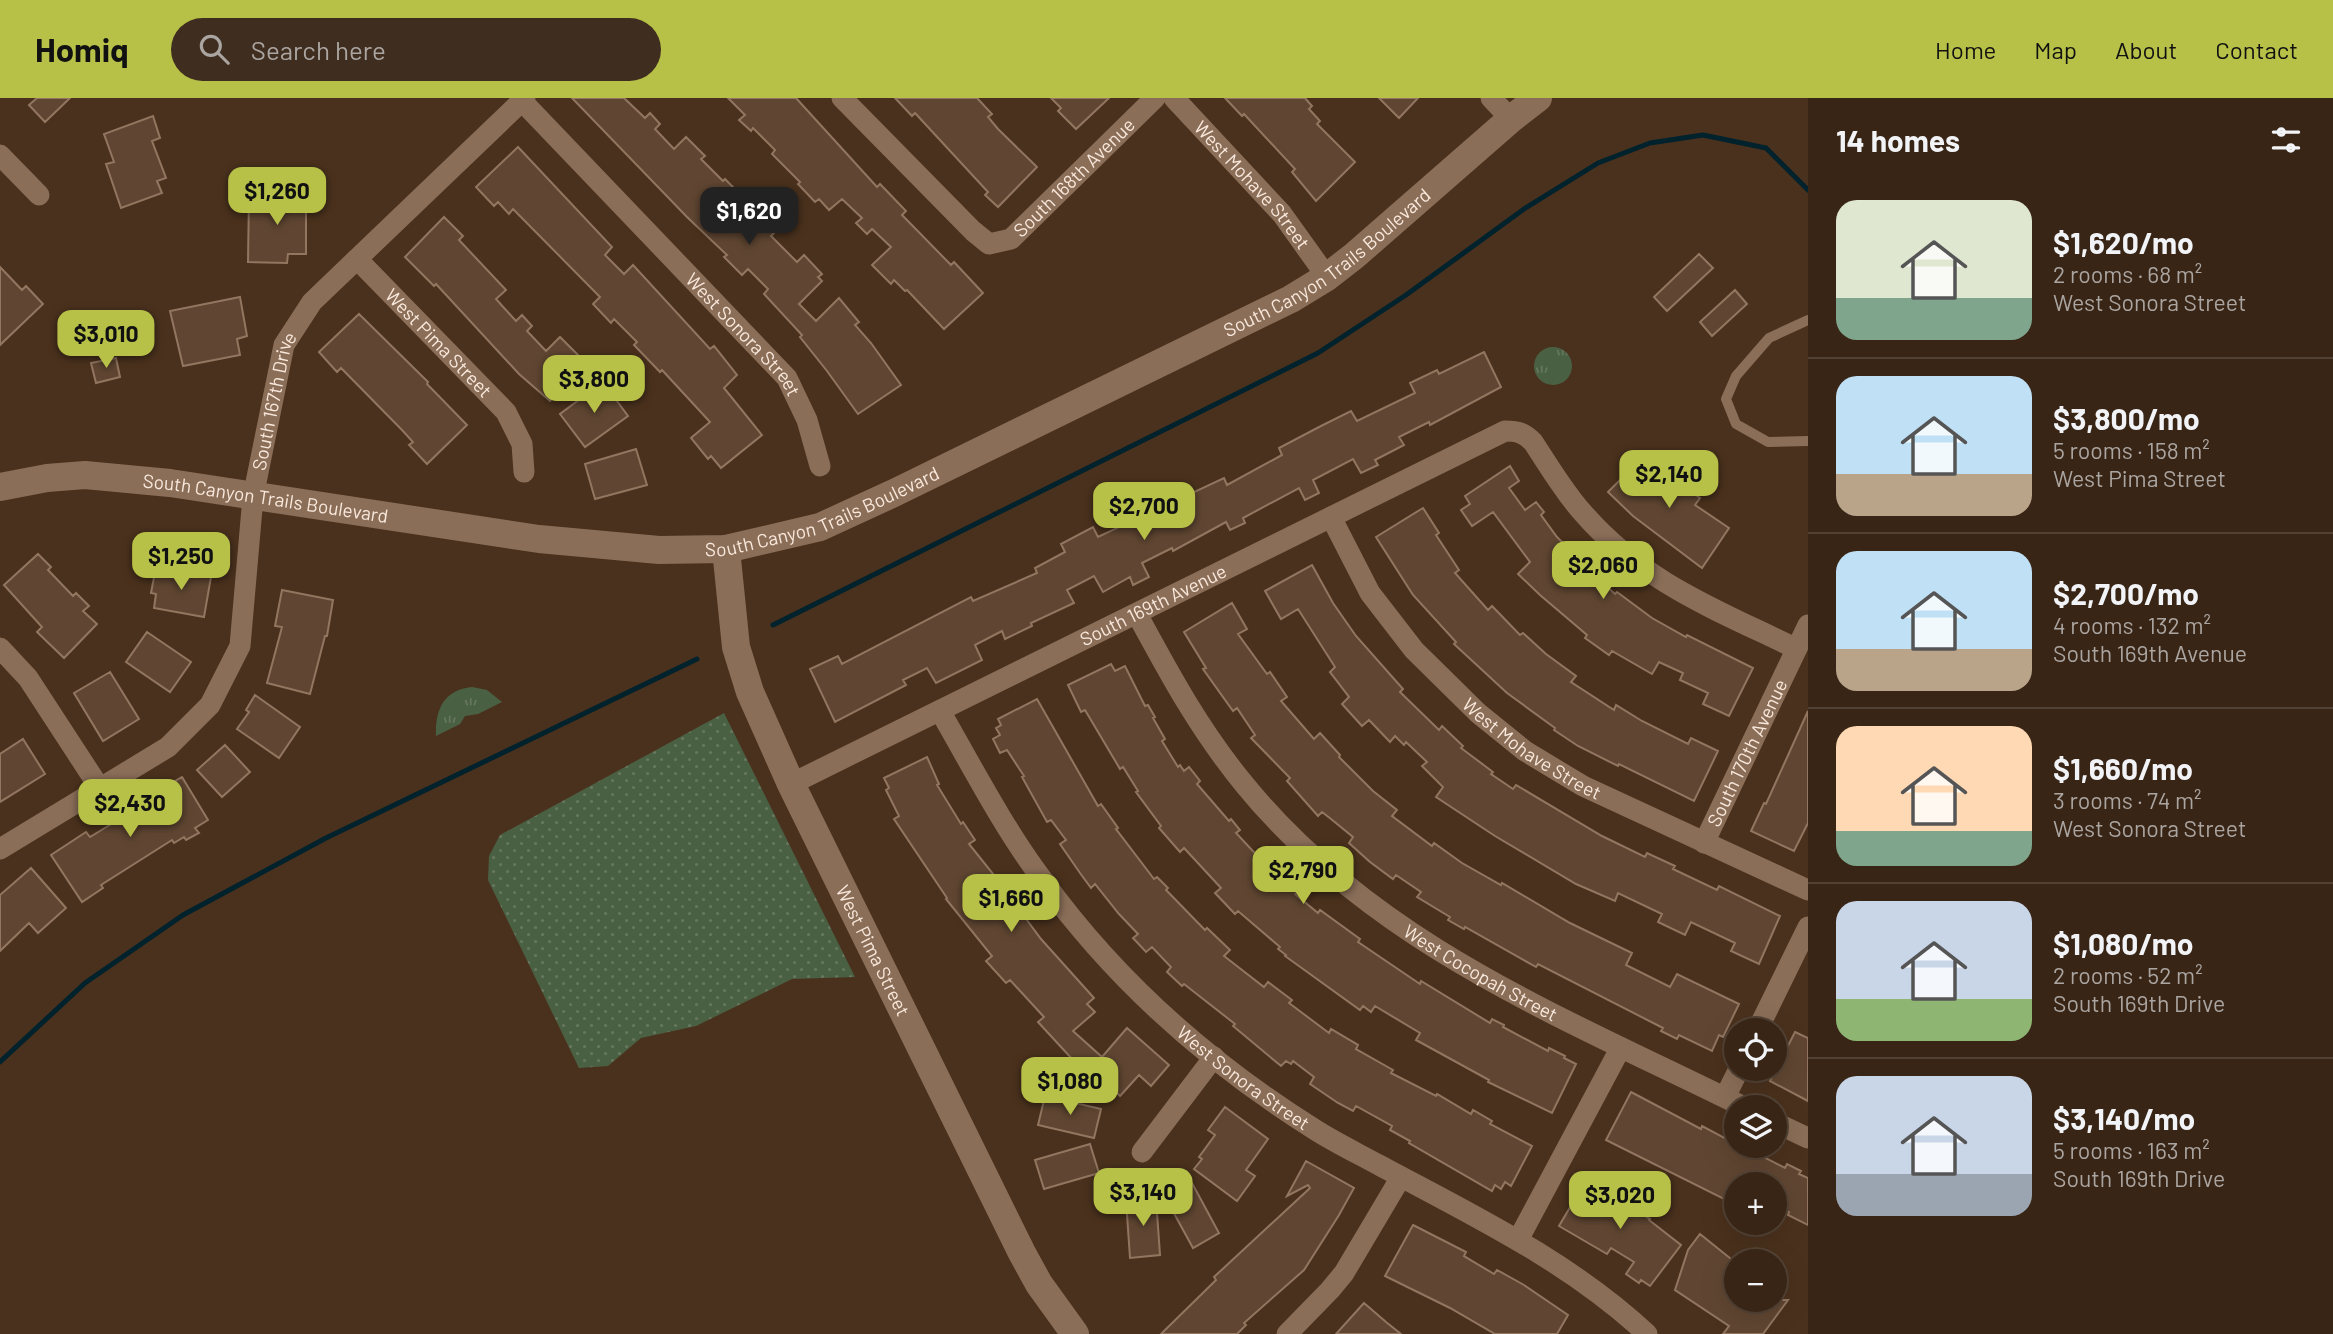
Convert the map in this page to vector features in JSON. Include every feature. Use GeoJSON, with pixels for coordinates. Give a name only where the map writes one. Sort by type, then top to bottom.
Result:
{"type":"FeatureCollection","features":[{"type":"Feature","properties":{"kind":"street","name":"South 168th Avenue"},"geometry":{"type":"LineString","coordinates":[[842,98],[989,244],[1011,239],[1155,98]]}},
{"type":"Feature","properties":{"kind":"street","name":"West Mohave Street"},"geometry":{"type":"LineString","coordinates":[[1174,98],[1282,214],[1327,277]]}},
{"type":"Feature","properties":{"kind":"street"},"geometry":{"type":"LineString","coordinates":[[1491,98],[1511,119]]}},
{"type":"Feature","properties":{"kind":"street","name":"South Canyon Trails Boulevard"},"geometry":{"type":"LineString","coordinates":[[0,487],[47,478],[85,475],[170,483],[539,539],[659,551],[726,549],[820,527],[1291,299],[1327,277],[1354,256],[1538,98]]}},
{"type":"Feature","properties":{"kind":"street","name":"South 167th Drive"},"geometry":{"type":"LineString","coordinates":[[0,849],[168,747],[210,705],[240,646],[253,497],[284,345],[312,302],[523,99]]}},
{"type":"Feature","properties":{"kind":"street","name":"West Sonora Street"},"geometry":{"type":"LineString","coordinates":[[523,99],[787,378],[807,421],[820,466]]}},
{"type":"Feature","properties":{"kind":"street"},"geometry":{"type":"LineString","coordinates":[[0,155],[39,195]]}},
{"type":"Feature","properties":{"kind":"street","name":"West Pima Street"},"geometry":{"type":"LineString","coordinates":[[357,259],[506,412],[522,444],[524,472]]}},
{"type":"Feature","properties":{"kind":"street","name":"South 169th Avenue"},"geometry":{"type":"LineString","coordinates":[[791,784],[1505,431],[1517,430],[1533,442],[1582,512],[1609,541],[1635,563],[1698,602],[1795,648]]}},
{"type":"Feature","properties":{"kind":"street","name":"West Mohave Street"},"geometry":{"type":"LineString","coordinates":[[1331,517],[1357,572],[1385,613],[1422,658],[1478,713],[1524,751],[1583,786],[1808,890]]}},
{"type":"Feature","properties":{"kind":"street","name":"West Pima Street"},"geometry":{"type":"LineString","coordinates":[[726,549],[732,620],[750,692],[791,784],[1022,1253],[1039,1284],[1075,1334]]}},
{"type":"Feature","properties":{"kind":"street","name":"West Cocopah Street"},"geometry":{"type":"LineString","coordinates":[[1137,614],[1188,708],[1230,766],[1279,824],[1344,885],[1405,931],[1482,978],[1620,1049],[1724,1097]]}},
{"type":"Feature","properties":{"kind":"street","name":"South 170th Avenue"},"geometry":{"type":"LineString","coordinates":[[1704,843],[1808,625]]}},
{"type":"Feature","properties":{"kind":"street"},"geometry":{"type":"LineString","coordinates":[[0,648],[28,678],[99,787]]}},
{"type":"Feature","properties":{"kind":"street","name":"West Sonora Street"},"geometry":{"type":"LineString","coordinates":[[940,711],[999,813],[1041,878],[1108,961],[1175,1026],[1314,1129],[1518,1240],[1569,1271],[1647,1334]]}},
{"type":"Feature","properties":{"kind":"street"},"geometry":{"type":"LineString","coordinates":[[1764,1018],[1808,927]]}},
{"type":"Feature","properties":{"kind":"street"},"geometry":{"type":"LineString","coordinates":[[1518,1240],[1620,1049]]}},
{"type":"Feature","properties":{"kind":"street"},"geometry":{"type":"LineString","coordinates":[[1142,1152],[1214,1057]]}},
{"type":"Feature","properties":{"kind":"street"},"geometry":{"type":"LineString","coordinates":[[1787,1128],[1808,1139]]}},
{"type":"Feature","properties":{"kind":"street"},"geometry":{"type":"LineString","coordinates":[[1287,1334],[1344,1273],[1401,1177]]}},
{"type":"Feature","properties":{"kind":"lane"},"geometry":{"type":"LineString","coordinates":[[1808,320],[1769,338],[1737,376],[1726,399],[1736,424],[1768,442],[1808,441]]}},
{"type":"Feature","properties":{"kind":"green space"},"geometry":{"type":"Polygon","coordinates":[[[1553,347],[1567,352],[1572,366],[1567,380],[1553,385],[1539,380],[1534,366],[1539,352],[1553,347]]]}},
{"type":"Feature","properties":{"kind":"green space"},"geometry":{"type":"Polygon","coordinates":[[[472,687],[487,690],[502,702],[478,714],[465,716],[460,724],[436,736],[437,717],[443,702],[454,692],[472,687]]]}},
{"type":"Feature","properties":{"kind":"green space"},"geometry":{"type":"Polygon","coordinates":[[[724,713],[855,977],[792,979],[696,1026],[641,1038],[608,1066],[579,1068],[488,880],[489,856],[500,835],[724,713]]]}},
{"type":"Feature","properties":{"kind":"building"},"geometry":{"type":"Polygon","coordinates":[[[37,98],[70,98],[45,122],[29,105],[37,98]]]}},
{"type":"Feature","properties":{"kind":"building"},"geometry":{"type":"Polygon","coordinates":[[[572,98],[624,98],[645,118],[650,113],[660,124],[655,129],[674,149],[686,137],[705,156],[701,159],[723,181],[725,179],[776,231],[771,236],[797,262],[804,255],[822,274],[818,277],[822,281],[799,304],[816,321],[839,298],[859,322],[855,325],[901,385],[858,414],[800,337],[802,335],[764,294],[768,289],[748,269],[742,275],[724,257],[727,255],[572,98]]]}},
{"type":"Feature","properties":{"kind":"building"},"geometry":{"type":"Polygon","coordinates":[[[728,98],[796,98],[877,187],[880,184],[906,211],[902,215],[951,265],[954,262],[983,293],[944,329],[907,290],[894,280],[891,284],[872,265],[891,247],[872,229],[867,234],[856,223],[862,218],[842,199],[829,210],[819,199],[815,202],[798,184],[800,182],[772,154],[775,150],[753,128],[751,131],[739,120],[745,115],[728,98]]]}},
{"type":"Feature","properties":{"kind":"building"},"geometry":{"type":"Polygon","coordinates":[[[895,98],[977,98],[992,114],[988,117],[998,129],[1037,167],[998,207],[985,195],[988,192],[915,113],[912,116],[895,98]]]}},
{"type":"Feature","properties":{"kind":"building"},"geometry":{"type":"Polygon","coordinates":[[[1051,98],[1109,98],[1076,129],[1058,111],[1061,108],[1051,98]]]}},
{"type":"Feature","properties":{"kind":"building"},"geometry":{"type":"Polygon","coordinates":[[[1225,98],[1305,98],[1312,106],[1309,109],[1320,121],[1317,124],[1355,162],[1316,201],[1292,172],[1295,169],[1244,114],[1242,116],[1225,98]]]}},
{"type":"Feature","properties":{"kind":"building"},"geometry":{"type":"Polygon","coordinates":[[[1379,98],[1418,98],[1399,118],[1379,98]]]}},
{"type":"Feature","properties":{"kind":"building"},"geometry":{"type":"Polygon","coordinates":[[[153,116],[160,138],[152,141],[166,178],[157,181],[162,193],[121,208],[106,164],[114,162],[104,134],[153,116]]]}},
{"type":"Feature","properties":{"kind":"building"},"geometry":{"type":"Polygon","coordinates":[[[518,147],[612,247],[605,255],[624,274],[633,265],[710,349],[714,346],[737,375],[724,388],[762,435],[721,468],[711,456],[708,459],[691,438],[710,422],[662,370],[660,372],[634,345],[637,342],[614,319],[611,323],[593,304],[600,297],[513,209],[509,214],[498,202],[494,206],[476,187],[518,147]]]}},
{"type":"Feature","properties":{"kind":"building"},"geometry":{"type":"Polygon","coordinates":[[[306,193],[306,254],[288,254],[287,263],[248,262],[249,195],[306,193]]]}},
{"type":"Feature","properties":{"kind":"building"},"geometry":{"type":"Polygon","coordinates":[[[444,217],[463,236],[459,240],[506,290],[496,299],[516,321],[522,315],[532,326],[527,331],[546,351],[560,337],[587,364],[550,401],[519,374],[436,284],[434,286],[405,257],[444,217]]]}},
{"type":"Feature","properties":{"kind":"building"},"geometry":{"type":"Polygon","coordinates":[[[1699,254],[1713,268],[1667,311],[1654,297],[1699,254]]]}},
{"type":"Feature","properties":{"kind":"building"},"geometry":{"type":"Polygon","coordinates":[[[0,267],[22,290],[26,286],[43,304],[0,345],[0,267]]]}},
{"type":"Feature","properties":{"kind":"building"},"geometry":{"type":"Polygon","coordinates":[[[1735,290],[1747,304],[1712,336],[1700,322],[1735,290]]]}},
{"type":"Feature","properties":{"kind":"building"},"geometry":{"type":"Polygon","coordinates":[[[240,297],[247,336],[237,339],[240,355],[183,366],[170,311],[240,297]]]}},
{"type":"Feature","properties":{"kind":"building"},"geometry":{"type":"Polygon","coordinates":[[[359,314],[467,425],[427,464],[409,445],[413,442],[402,430],[341,368],[337,372],[319,352],[359,314]]]}},
{"type":"Feature","properties":{"kind":"building"},"geometry":{"type":"Polygon","coordinates":[[[1484,352],[1501,387],[1430,425],[1429,422],[1399,437],[1404,445],[1375,460],[1378,465],[1361,473],[1353,459],[1313,480],[1319,493],[1305,500],[1299,488],[1243,518],[1245,523],[1230,530],[1226,522],[1173,551],[1172,548],[1142,563],[1149,577],[1133,585],[1130,577],[1103,592],[1094,576],[1067,590],[1074,603],[1031,623],[1032,626],[1005,639],[1002,631],[975,645],[982,660],[936,683],[927,668],[903,680],[906,685],[835,722],[810,669],[838,656],[842,664],[971,597],[973,601],[1037,573],[1035,568],[1065,552],[1061,544],[1093,527],[1098,537],[1224,478],[1227,485],[1282,455],[1279,448],[1321,426],[1351,411],[1357,421],[1415,393],[1410,383],[1437,370],[1439,374],[1484,352]]]}},
{"type":"Feature","properties":{"kind":"building"},"geometry":{"type":"Polygon","coordinates":[[[116,358],[120,377],[96,383],[91,363],[116,358]]]}},
{"type":"Feature","properties":{"kind":"building"},"geometry":{"type":"Polygon","coordinates":[[[603,382],[628,416],[585,447],[560,414],[603,382]]]}},
{"type":"Feature","properties":{"kind":"building"},"geometry":{"type":"Polygon","coordinates":[[[636,449],[647,485],[595,499],[585,464],[636,449]]]}},
{"type":"Feature","properties":{"kind":"building"},"geometry":{"type":"Polygon","coordinates":[[[1647,453],[1685,491],[1687,489],[1700,498],[1695,505],[1729,528],[1702,568],[1633,516],[1608,492],[1647,453]]]}},
{"type":"Feature","properties":{"kind":"building"},"geometry":{"type":"Polygon","coordinates":[[[1510,466],[1519,481],[1509,488],[1525,510],[1536,502],[1544,512],[1541,515],[1557,537],[1577,557],[1575,559],[1615,594],[1617,592],[1652,618],[1686,637],[1687,635],[1753,668],[1729,716],[1703,704],[1708,693],[1680,680],[1683,673],[1659,662],[1652,674],[1612,651],[1609,655],[1585,638],[1587,635],[1518,574],[1530,562],[1493,512],[1472,526],[1461,510],[1470,504],[1465,496],[1510,466]]]}},
{"type":"Feature","properties":{"kind":"building"},"geometry":{"type":"Polygon","coordinates":[[[1423,508],[1439,533],[1436,535],[1459,570],[1455,573],[1488,610],[1492,606],[1520,635],[1523,633],[1576,676],[1571,682],[1614,710],[1616,705],[1688,744],[1691,738],[1718,751],[1694,801],[1578,746],[1507,693],[1454,644],[1456,642],[1413,595],[1376,537],[1423,508]]]}},
{"type":"Feature","properties":{"kind":"building"},"geometry":{"type":"Polygon","coordinates":[[[38,554],[51,567],[48,570],[73,596],[76,593],[89,606],[83,611],[97,624],[64,658],[37,632],[42,627],[4,585],[38,554]]]}},
{"type":"Feature","properties":{"kind":"building"},"geometry":{"type":"Polygon","coordinates":[[[1312,565],[1333,603],[1356,636],[1403,689],[1400,692],[1439,730],[1442,726],[1463,746],[1461,748],[1493,772],[1491,774],[1513,789],[1516,785],[1602,836],[1645,857],[1647,853],[1717,890],[1719,886],[1780,916],[1759,964],[1731,951],[1735,943],[1691,922],[1685,935],[1658,922],[1662,914],[1618,893],[1615,901],[1576,884],[1436,797],[1443,787],[1422,766],[1427,762],[1406,742],[1404,745],[1395,736],[1390,742],[1369,720],[1362,726],[1342,704],[1349,697],[1330,672],[1335,667],[1298,609],[1281,619],[1265,591],[1312,565]]]}},
{"type":"Feature","properties":{"kind":"building"},"geometry":{"type":"Polygon","coordinates":[[[156,567],[211,577],[204,617],[154,608],[156,594],[151,593],[156,567]]]}},
{"type":"Feature","properties":{"kind":"building"},"geometry":{"type":"Polygon","coordinates":[[[282,590],[333,600],[327,636],[310,694],[267,683],[282,627],[275,626],[282,590]]]}},
{"type":"Feature","properties":{"kind":"building"},"geometry":{"type":"Polygon","coordinates":[[[1232,603],[1247,629],[1238,634],[1287,697],[1281,701],[1314,739],[1320,733],[1339,757],[1373,791],[1397,810],[1392,816],[1432,846],[1434,843],[1501,885],[1502,883],[1570,923],[1632,953],[1626,965],[1670,987],[1677,974],[1739,1004],[1732,1018],[1724,1018],[1723,1037],[1719,1035],[1712,1051],[1679,1035],[1677,1039],[1661,1031],[1663,1028],[1538,964],[1536,967],[1448,920],[1450,917],[1417,897],[1421,892],[1396,875],[1393,879],[1370,862],[1349,843],[1353,837],[1322,812],[1318,816],[1287,781],[1290,778],[1251,738],[1255,735],[1237,708],[1233,711],[1203,669],[1206,668],[1184,632],[1232,603]]]}},
{"type":"Feature","properties":{"kind":"building"},"geometry":{"type":"Polygon","coordinates":[[[147,632],[191,662],[170,692],[126,662],[147,632]]]}},
{"type":"Feature","properties":{"kind":"building"},"geometry":{"type":"Polygon","coordinates":[[[1111,664],[1115,671],[1125,666],[1145,706],[1148,705],[1155,717],[1153,718],[1165,739],[1162,741],[1178,767],[1180,765],[1184,771],[1189,767],[1200,781],[1197,784],[1240,830],[1236,833],[1265,864],[1269,860],[1299,889],[1295,894],[1318,913],[1320,910],[1360,939],[1358,942],[1420,984],[1421,981],[1490,1023],[1492,1019],[1576,1064],[1552,1113],[1488,1082],[1489,1080],[1416,1040],[1420,1033],[1375,1006],[1371,1012],[1363,1006],[1360,1010],[1285,956],[1278,949],[1280,947],[1238,911],[1235,914],[1215,893],[1221,888],[1184,848],[1180,852],[1159,828],[1161,826],[1136,792],[1138,791],[1123,767],[1120,769],[1085,710],[1081,712],[1068,685],[1111,664]]]}},
{"type":"Feature","properties":{"kind":"building"},"geometry":{"type":"Polygon","coordinates":[[[110,672],[139,719],[103,741],[74,693],[110,672]]]}},
{"type":"Feature","properties":{"kind":"building"},"geometry":{"type":"Polygon","coordinates":[[[255,695],[300,727],[279,758],[237,729],[249,712],[246,710],[255,695]]]}},
{"type":"Feature","properties":{"kind":"building"},"geometry":{"type":"Polygon","coordinates":[[[1037,699],[1098,806],[1101,804],[1118,828],[1116,829],[1154,879],[1157,877],[1205,930],[1207,928],[1230,950],[1224,956],[1264,987],[1268,982],[1292,1000],[1289,1003],[1329,1033],[1331,1029],[1358,1045],[1356,1049],[1393,1070],[1391,1073],[1436,1096],[1437,1094],[1471,1114],[1473,1110],[1492,1121],[1490,1124],[1532,1146],[1511,1186],[1505,1182],[1501,1189],[1495,1185],[1492,1191],[1409,1143],[1410,1141],[1390,1130],[1392,1126],[1356,1106],[1353,1111],[1338,1103],[1310,1084],[1314,1077],[1293,1061],[1291,1064],[1286,1061],[1281,1066],[1233,1026],[1235,1024],[1184,984],[1182,986],[1167,972],[1171,967],[1152,947],[1146,952],[1133,938],[1138,934],[1095,884],[1091,888],[1080,873],[1060,844],[1066,840],[1051,820],[1047,822],[1022,777],[1024,776],[1007,750],[1000,753],[993,739],[1000,735],[996,728],[1001,725],[998,719],[1037,699]]]}},
{"type":"Feature","properties":{"kind":"building"},"geometry":{"type":"Polygon","coordinates":[[[1808,711],[1808,823],[1794,851],[1751,831],[1808,711]]]}},
{"type":"Feature","properties":{"kind":"building"},"geometry":{"type":"Polygon","coordinates":[[[23,739],[45,774],[0,802],[0,754],[23,739]]]}},
{"type":"Feature","properties":{"kind":"building"},"geometry":{"type":"Polygon","coordinates":[[[225,745],[250,772],[222,797],[197,770],[225,745]]]}},
{"type":"Feature","properties":{"kind":"building"},"geometry":{"type":"Polygon","coordinates":[[[927,757],[939,784],[937,785],[961,824],[963,822],[975,840],[969,844],[1026,915],[1024,916],[1041,939],[1094,998],[1087,1004],[1095,1012],[1073,1031],[1102,1057],[1127,1028],[1169,1065],[1151,1086],[1139,1075],[1120,1096],[1114,1090],[1104,1101],[1068,1068],[1074,1061],[1038,1022],[1044,1017],[1010,980],[1006,983],[986,961],[992,956],[946,899],[894,819],[899,816],[886,790],[889,788],[884,778],[927,757]]]}},
{"type":"Feature","properties":{"kind":"building"},"geometry":{"type":"Polygon","coordinates":[[[182,777],[208,820],[195,828],[199,833],[186,840],[184,837],[174,843],[172,840],[101,885],[103,888],[82,902],[51,855],[86,832],[90,837],[149,801],[147,797],[182,777]]]}},
{"type":"Feature","properties":{"kind":"building"},"geometry":{"type":"Polygon","coordinates":[[[31,868],[66,908],[38,933],[29,923],[0,951],[0,895],[31,868]]]}},
{"type":"Feature","properties":{"kind":"building"},"geometry":{"type":"Polygon","coordinates":[[[1795,1032],[1808,1038],[1808,1101],[1770,1081],[1787,1081],[1787,1048],[1795,1032]]]}},
{"type":"Feature","properties":{"kind":"building"},"geometry":{"type":"Polygon","coordinates":[[[1631,1092],[1701,1129],[1702,1126],[1724,1138],[1724,1158],[1766,1158],[1785,1168],[1787,1164],[1801,1171],[1799,1174],[1808,1178],[1808,1225],[1788,1215],[1787,1172],[1724,1172],[1724,1199],[1606,1140],[1631,1092]]]}},
{"type":"Feature","properties":{"kind":"building"},"geometry":{"type":"Polygon","coordinates":[[[1045,1096],[1101,1109],[1094,1138],[1038,1125],[1045,1096]]]}},
{"type":"Feature","properties":{"kind":"building"},"geometry":{"type":"Polygon","coordinates":[[[1225,1107],[1268,1139],[1246,1170],[1255,1176],[1237,1201],[1194,1169],[1215,1135],[1208,1130],[1225,1107]]]}},
{"type":"Feature","properties":{"kind":"building"},"geometry":{"type":"Polygon","coordinates":[[[1090,1144],[1099,1173],[1044,1189],[1035,1160],[1090,1144]]]}},
{"type":"Feature","properties":{"kind":"building"},"geometry":{"type":"Polygon","coordinates":[[[1306,1161],[1354,1188],[1304,1270],[1244,1323],[1246,1325],[1237,1334],[1161,1334],[1216,1280],[1214,1277],[1310,1188],[1308,1185],[1287,1196],[1306,1161]]]}},
{"type":"Feature","properties":{"kind":"building"},"geometry":{"type":"Polygon","coordinates":[[[1588,1177],[1613,1190],[1611,1195],[1650,1219],[1681,1245],[1650,1286],[1641,1280],[1639,1283],[1626,1274],[1634,1262],[1611,1248],[1607,1254],[1559,1226],[1588,1177]]]}},
{"type":"Feature","properties":{"kind":"building"},"geometry":{"type":"Polygon","coordinates":[[[1192,1183],[1219,1233],[1193,1248],[1165,1197],[1192,1183]]]}},
{"type":"Feature","properties":{"kind":"building"},"geometry":{"type":"Polygon","coordinates":[[[1156,1198],[1160,1255],[1130,1258],[1126,1200],[1156,1198]]]}},
{"type":"Feature","properties":{"kind":"building"},"geometry":{"type":"Polygon","coordinates":[[[1413,1225],[1466,1252],[1464,1256],[1494,1274],[1497,1270],[1524,1285],[1568,1315],[1557,1334],[1495,1334],[1385,1276],[1413,1225]]]}},
{"type":"Feature","properties":{"kind":"building"},"geometry":{"type":"Polygon","coordinates":[[[1700,1234],[1724,1253],[1724,1312],[1779,1312],[1763,1334],[1723,1334],[1729,1326],[1675,1290],[1688,1250],[1700,1234]]]}},
{"type":"Feature","properties":{"kind":"building"},"geometry":{"type":"Polygon","coordinates":[[[1364,1303],[1386,1322],[1401,1334],[1336,1334],[1364,1303]]]}},
{"type":"Feature","properties":{"kind":"waterway"},"geometry":{"type":"LineString","coordinates":[[773,625],[1318,353],[1406,295],[1524,209],[1598,163],[1650,143],[1703,135],[1766,148],[1808,190]]}},
{"type":"Feature","properties":{"kind":"waterway"},"geometry":{"type":"LineString","coordinates":[[0,1062],[85,983],[183,915],[326,838],[697,659]]}}]}
